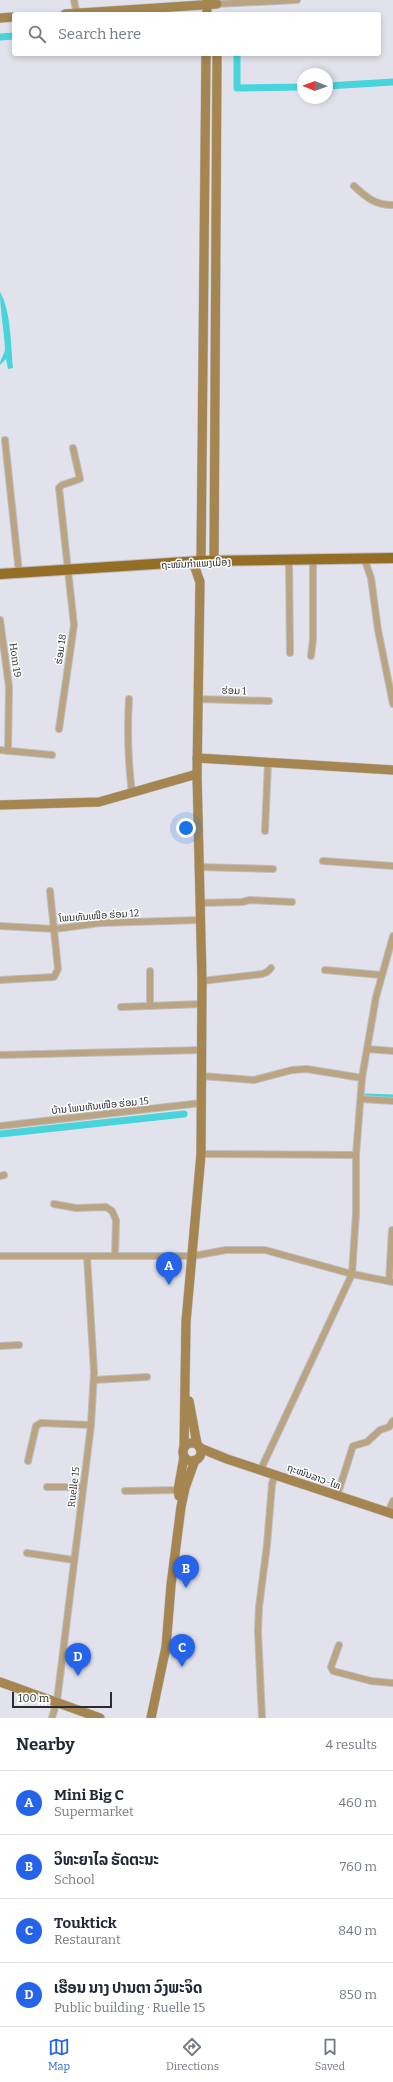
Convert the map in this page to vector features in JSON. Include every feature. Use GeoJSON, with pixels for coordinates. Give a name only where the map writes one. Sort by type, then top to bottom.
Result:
{"type":"FeatureCollection","features":[{"type":"Feature","properties":{"kind":"main road","name":"ຖະໜົນກຳແພງເມືອງ"},"geometry":{"type":"LineString","coordinates":[[0,574],[214,561],[289,561],[314,558],[393,558]]}},
{"type":"Feature","properties":{"kind":"street"},"geometry":{"type":"LineString","coordinates":[[74,0],[76,10]]}},
{"type":"Feature","properties":{"kind":"street"},"geometry":{"type":"LineString","coordinates":[[100,12],[207,6],[217,2],[297,0]]}},
{"type":"Feature","properties":{"kind":"street"},"geometry":{"type":"LineString","coordinates":[[0,18],[12,17]]}},
{"type":"Feature","properties":{"kind":"street"},"geometry":{"type":"LineString","coordinates":[[181,1507],[178,1490],[184,1452],[186,1322],[201,1154],[202,981],[196,774],[200,582],[197,562],[206,56]]}},
{"type":"Feature","properties":{"kind":"street"},"geometry":{"type":"LineString","coordinates":[[214,561],[217,56]]}},
{"type":"Feature","properties":{"kind":"street"},"geometry":{"type":"LineString","coordinates":[[354,186],[370,201],[383,205],[393,205]]}},
{"type":"Feature","properties":{"kind":"street"},"geometry":{"type":"LineString","coordinates":[[5,440],[19,573]]}},
{"type":"Feature","properties":{"kind":"street","name":"ຮ່ອມ 18"},"geometry":{"type":"LineString","coordinates":[[59,729],[74,625],[59,488],[62,485],[80,479],[74,448]]}},
{"type":"Feature","properties":{"kind":"street"},"geometry":{"type":"LineString","coordinates":[[311,656],[313,639],[314,558]]}},
{"type":"Feature","properties":{"kind":"street"},"geometry":{"type":"LineString","coordinates":[[364,558],[371,578],[378,630],[393,704]]}},
{"type":"Feature","properties":{"kind":"street"},"geometry":{"type":"LineString","coordinates":[[289,561],[290,653]]}},
{"type":"Feature","properties":{"kind":"street","name":"Hom 19"},"geometry":{"type":"LineString","coordinates":[[0,620],[9,687],[8,751]]}},
{"type":"Feature","properties":{"kind":"street"},"geometry":{"type":"LineString","coordinates":[[129,699],[127,728],[128,765],[132,793]]}},
{"type":"Feature","properties":{"kind":"street","name":"ຮ່ອມ 1"},"geometry":{"type":"LineString","coordinates":[[198,699],[268,701]]}},
{"type":"Feature","properties":{"kind":"street"},"geometry":{"type":"LineString","coordinates":[[0,750],[52,755]]}},
{"type":"Feature","properties":{"kind":"street"},"geometry":{"type":"LineString","coordinates":[[197,758],[393,770]]}},
{"type":"Feature","properties":{"kind":"street"},"geometry":{"type":"LineString","coordinates":[[265,830],[268,762]]}},
{"type":"Feature","properties":{"kind":"street"},"geometry":{"type":"LineString","coordinates":[[0,805],[99,802],[196,774]]}},
{"type":"Feature","properties":{"kind":"street"},"geometry":{"type":"LineString","coordinates":[[323,861],[393,866]]}},
{"type":"Feature","properties":{"kind":"street"},"geometry":{"type":"LineString","coordinates":[[198,867],[273,869]]}},
{"type":"Feature","properties":{"kind":"street"},"geometry":{"type":"LineString","coordinates":[[0,980],[54,977],[58,969],[50,891]]}},
{"type":"Feature","properties":{"kind":"street"},"geometry":{"type":"LineString","coordinates":[[199,904],[242,902],[250,900],[292,902]]}},
{"type":"Feature","properties":{"kind":"street","name":"ໂພນທັນເໜືອ ຮ່ອມ 12"},"geometry":{"type":"LineString","coordinates":[[0,926],[55,929],[100,923],[200,920]]}},
{"type":"Feature","properties":{"kind":"street"},"geometry":{"type":"LineString","coordinates":[[261,1470],[352,1274],[356,1213],[356,1155],[362,1078],[381,974],[393,936]]}},
{"type":"Feature","properties":{"kind":"street"},"geometry":{"type":"LineString","coordinates":[[202,981],[262,974],[271,968]]}},
{"type":"Feature","properties":{"kind":"street"},"geometry":{"type":"LineString","coordinates":[[325,970],[381,974]]}},
{"type":"Feature","properties":{"kind":"street"},"geometry":{"type":"LineString","coordinates":[[150,971],[150,1006]]}},
{"type":"Feature","properties":{"kind":"street"},"geometry":{"type":"LineString","coordinates":[[121,1007],[202,1004]]}},
{"type":"Feature","properties":{"kind":"street"},"geometry":{"type":"LineString","coordinates":[[367,1048],[393,1051]]}},
{"type":"Feature","properties":{"kind":"street"},"geometry":{"type":"LineString","coordinates":[[0,1055],[202,1050]]}},
{"type":"Feature","properties":{"kind":"street"},"geometry":{"type":"LineString","coordinates":[[202,1076],[254,1080],[292,1070],[307,1069],[362,1078]]}},
{"type":"Feature","properties":{"kind":"street"},"geometry":{"type":"LineString","coordinates":[[360,1099],[393,1101]]}},
{"type":"Feature","properties":{"kind":"street","name":"ບ້ານ ໂພນທັນເໜືອ ຮ່ອມ 15"},"geometry":{"type":"LineString","coordinates":[[0,1126],[201,1103]]}},
{"type":"Feature","properties":{"kind":"street"},"geometry":{"type":"LineString","coordinates":[[201,1154],[356,1155]]}},
{"type":"Feature","properties":{"kind":"street"},"geometry":{"type":"LineString","coordinates":[[54,1204],[76,1208],[106,1207],[112,1210],[116,1220],[115,1256]]}},
{"type":"Feature","properties":{"kind":"street"},"geometry":{"type":"LineString","coordinates":[[0,1256],[193,1256],[226,1250],[265,1250],[352,1274],[391,1282],[392,1230]]}},
{"type":"Feature","properties":{"kind":"street","name":"Ruelle 15"},"geometry":{"type":"LineString","coordinates":[[52,1718],[57,1701],[91,1425],[94,1380],[87,1256]]}},
{"type":"Feature","properties":{"kind":"street"},"geometry":{"type":"LineString","coordinates":[[0,1346],[19,1345]]}},
{"type":"Feature","properties":{"kind":"street"},"geometry":{"type":"LineString","coordinates":[[151,1718],[166,1647],[171,1585],[181,1507],[185,1488],[201,1454],[186,1374]]}},
{"type":"Feature","properties":{"kind":"street"},"geometry":{"type":"LineString","coordinates":[[94,1380],[147,1376]]}},
{"type":"Feature","properties":{"kind":"street"},"geometry":{"type":"LineString","coordinates":[[337,1496],[353,1446],[367,1442],[380,1430],[389,1427],[393,1421]]}},
{"type":"Feature","properties":{"kind":"street"},"geometry":{"type":"LineString","coordinates":[[28,1461],[36,1426],[41,1423],[91,1425]]}},
{"type":"Feature","properties":{"kind":"street"},"geometry":{"type":"LineString","coordinates":[[184,1452],[191,1442],[199,1446]]}},
{"type":"Feature","properties":{"kind":"street","name":"ຖະໜົນລາວ-ໄທ"},"geometry":{"type":"LineString","coordinates":[[199,1446],[227,1459],[391,1514]]}},
{"type":"Feature","properties":{"kind":"street"},"geometry":{"type":"LineString","coordinates":[[184,1452],[189,1461],[197,1460]]}},
{"type":"Feature","properties":{"kind":"street","name":"ຖະໜົນລາວ-ໄທ"},"geometry":{"type":"LineString","coordinates":[[197,1460],[227,1459]]}},
{"type":"Feature","properties":{"kind":"street"},"geometry":{"type":"LineString","coordinates":[[262,1718],[258,1632],[259,1607],[267,1545],[272,1484],[275,1474]]}},
{"type":"Feature","properties":{"kind":"street"},"geometry":{"type":"LineString","coordinates":[[46,1487],[83,1487]]}},
{"type":"Feature","properties":{"kind":"street"},"geometry":{"type":"LineString","coordinates":[[124,1491],[178,1490]]}},
{"type":"Feature","properties":{"kind":"street"},"geometry":{"type":"LineString","coordinates":[[391,1514],[393,1501]]}},
{"type":"Feature","properties":{"kind":"street"},"geometry":{"type":"LineString","coordinates":[[27,1553],[74,1560]]}},
{"type":"Feature","properties":{"kind":"street"},"geometry":{"type":"LineString","coordinates":[[339,1645],[331,1667],[333,1671],[371,1681],[393,1683]]}},
{"type":"Feature","properties":{"kind":"street"},"geometry":{"type":"LineString","coordinates":[[0,1682],[57,1701],[100,1718]]}},
{"type":"Feature","properties":{"kind":"water"},"geometry":{"type":"Polygon","coordinates":[[[0,292],[4,300],[10,329],[13,368],[8,369],[6,359],[0,365],[5,348],[0,292]]]}},
{"type":"Feature","properties":{"kind":"waterway"},"geometry":{"type":"LineString","coordinates":[[0,37],[12,36]]}},
{"type":"Feature","properties":{"kind":"waterway"},"geometry":{"type":"LineString","coordinates":[[237,56],[237,88],[297,87]]}},
{"type":"Feature","properties":{"kind":"waterway"},"geometry":{"type":"LineString","coordinates":[[333,86],[393,82]]}},
{"type":"Feature","properties":{"kind":"waterway"},"geometry":{"type":"LineString","coordinates":[[367,1097],[393,1098]]}},
{"type":"Feature","properties":{"kind":"waterway"},"geometry":{"type":"LineString","coordinates":[[0,1134],[184,1114]]}},
{"type":"Feature","properties":{"kind":"place","name":"Mini Big C"},"geometry":{"type":"Point","coordinates":[169,1285]}},
{"type":"Feature","properties":{"kind":"place","name":"ວິທະຍາໄລ ຣັດຕະນະ"},"geometry":{"type":"Point","coordinates":[186,1588]}},
{"type":"Feature","properties":{"kind":"place","name":"Touktick"},"geometry":{"type":"Point","coordinates":[182,1667]}},
{"type":"Feature","properties":{"kind":"place","name":"ເຮືອນ ນາງ ປານຕາ ວົງພະຈິດ"},"geometry":{"type":"Point","coordinates":[78,1676]}}]}
